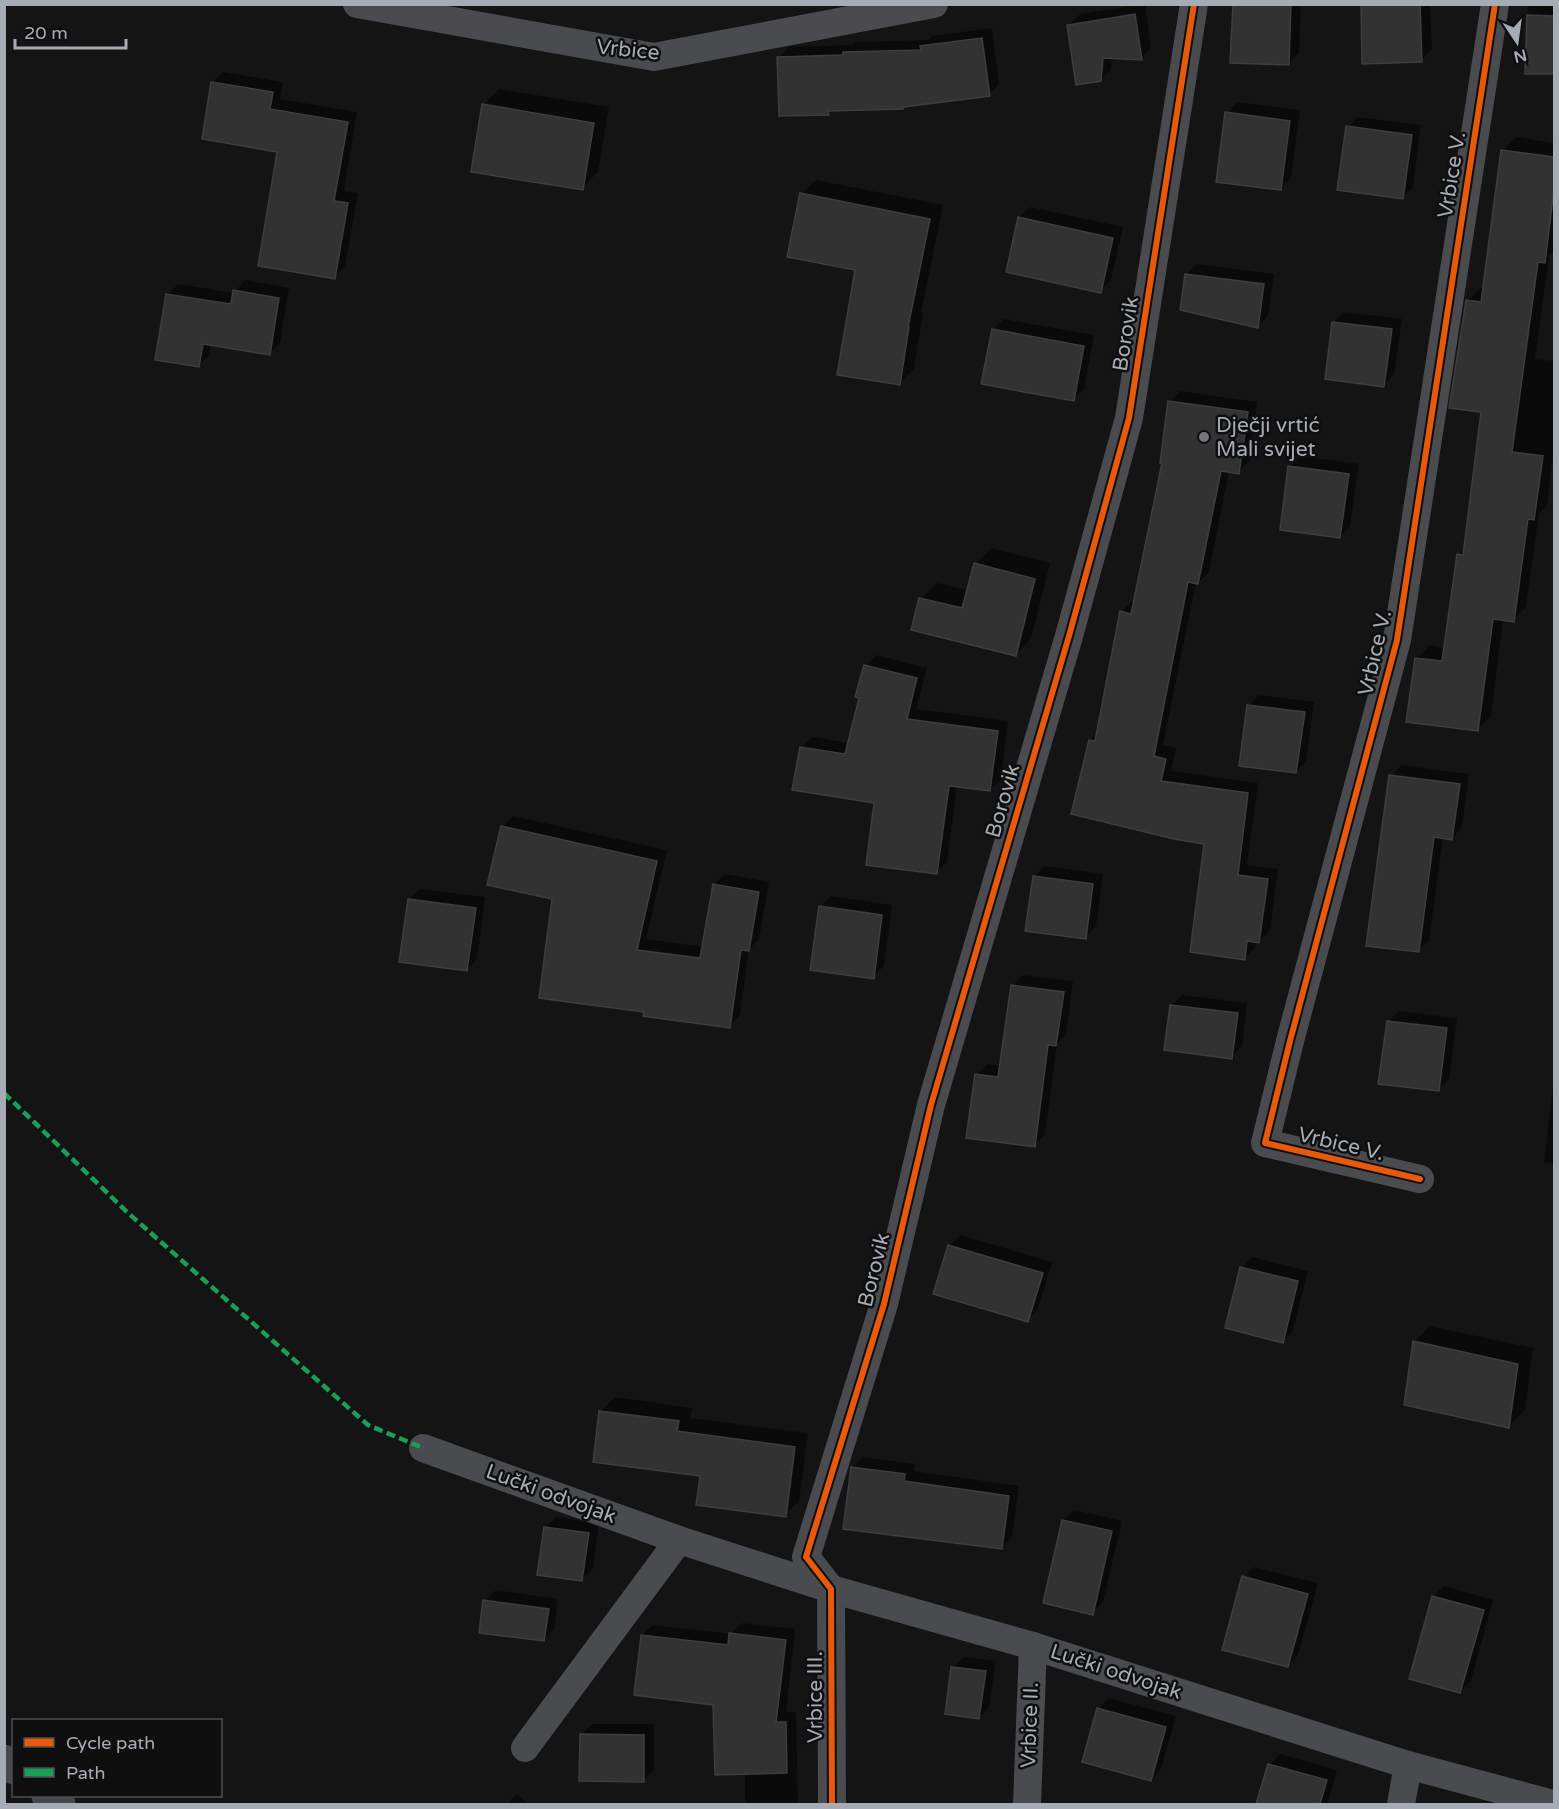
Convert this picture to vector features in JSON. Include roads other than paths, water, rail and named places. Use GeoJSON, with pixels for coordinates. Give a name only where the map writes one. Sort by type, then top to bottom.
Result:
{"type":"FeatureCollection","features":[{"type":"Feature","properties":{"kind":"street","name":"Vrbice"},"geometry":{"type":"LineString","coordinates":[[357,4],[654,57],[934,4]]}},
{"type":"Feature","properties":{"kind":"street","name":"Borovik"},"geometry":{"type":"LineString","coordinates":[[831,1589],[806,1557],[884,1304],[931,1105],[1069,636],[1129,418],[1194,4]]}},
{"type":"Feature","properties":{"kind":"street","name":"Vrbice V."},"geometry":{"type":"LineString","coordinates":[[1420,1179],[1265,1143],[1397,640],[1495,4]]}},
{"type":"Feature","properties":{"kind":"street","name":"Lučki odvojak"},"geometry":{"type":"LineString","coordinates":[[423,1448],[678,1540],[831,1589],[1033,1646],[1408,1765],[1553,1804]]}},
{"type":"Feature","properties":{"kind":"street"},"geometry":{"type":"LineString","coordinates":[[525,1748],[678,1540]]}},
{"type":"Feature","properties":{"kind":"street","name":"Vrbice III."},"geometry":{"type":"LineString","coordinates":[[831,1589],[832,1804]]}},
{"type":"Feature","properties":{"kind":"street","name":"Vrbice II."},"geometry":{"type":"LineString","coordinates":[[1027,1804],[1033,1646]]}},
{"type":"Feature","properties":{"kind":"street"},"geometry":{"type":"LineString","coordinates":[[1401,1804],[1408,1765]]}},
{"type":"Feature","properties":{"kind":"place","name":"Dječji vrtić Mali svijet"},"geometry":{"type":"Point","coordinates":[1204,437]}}]}
